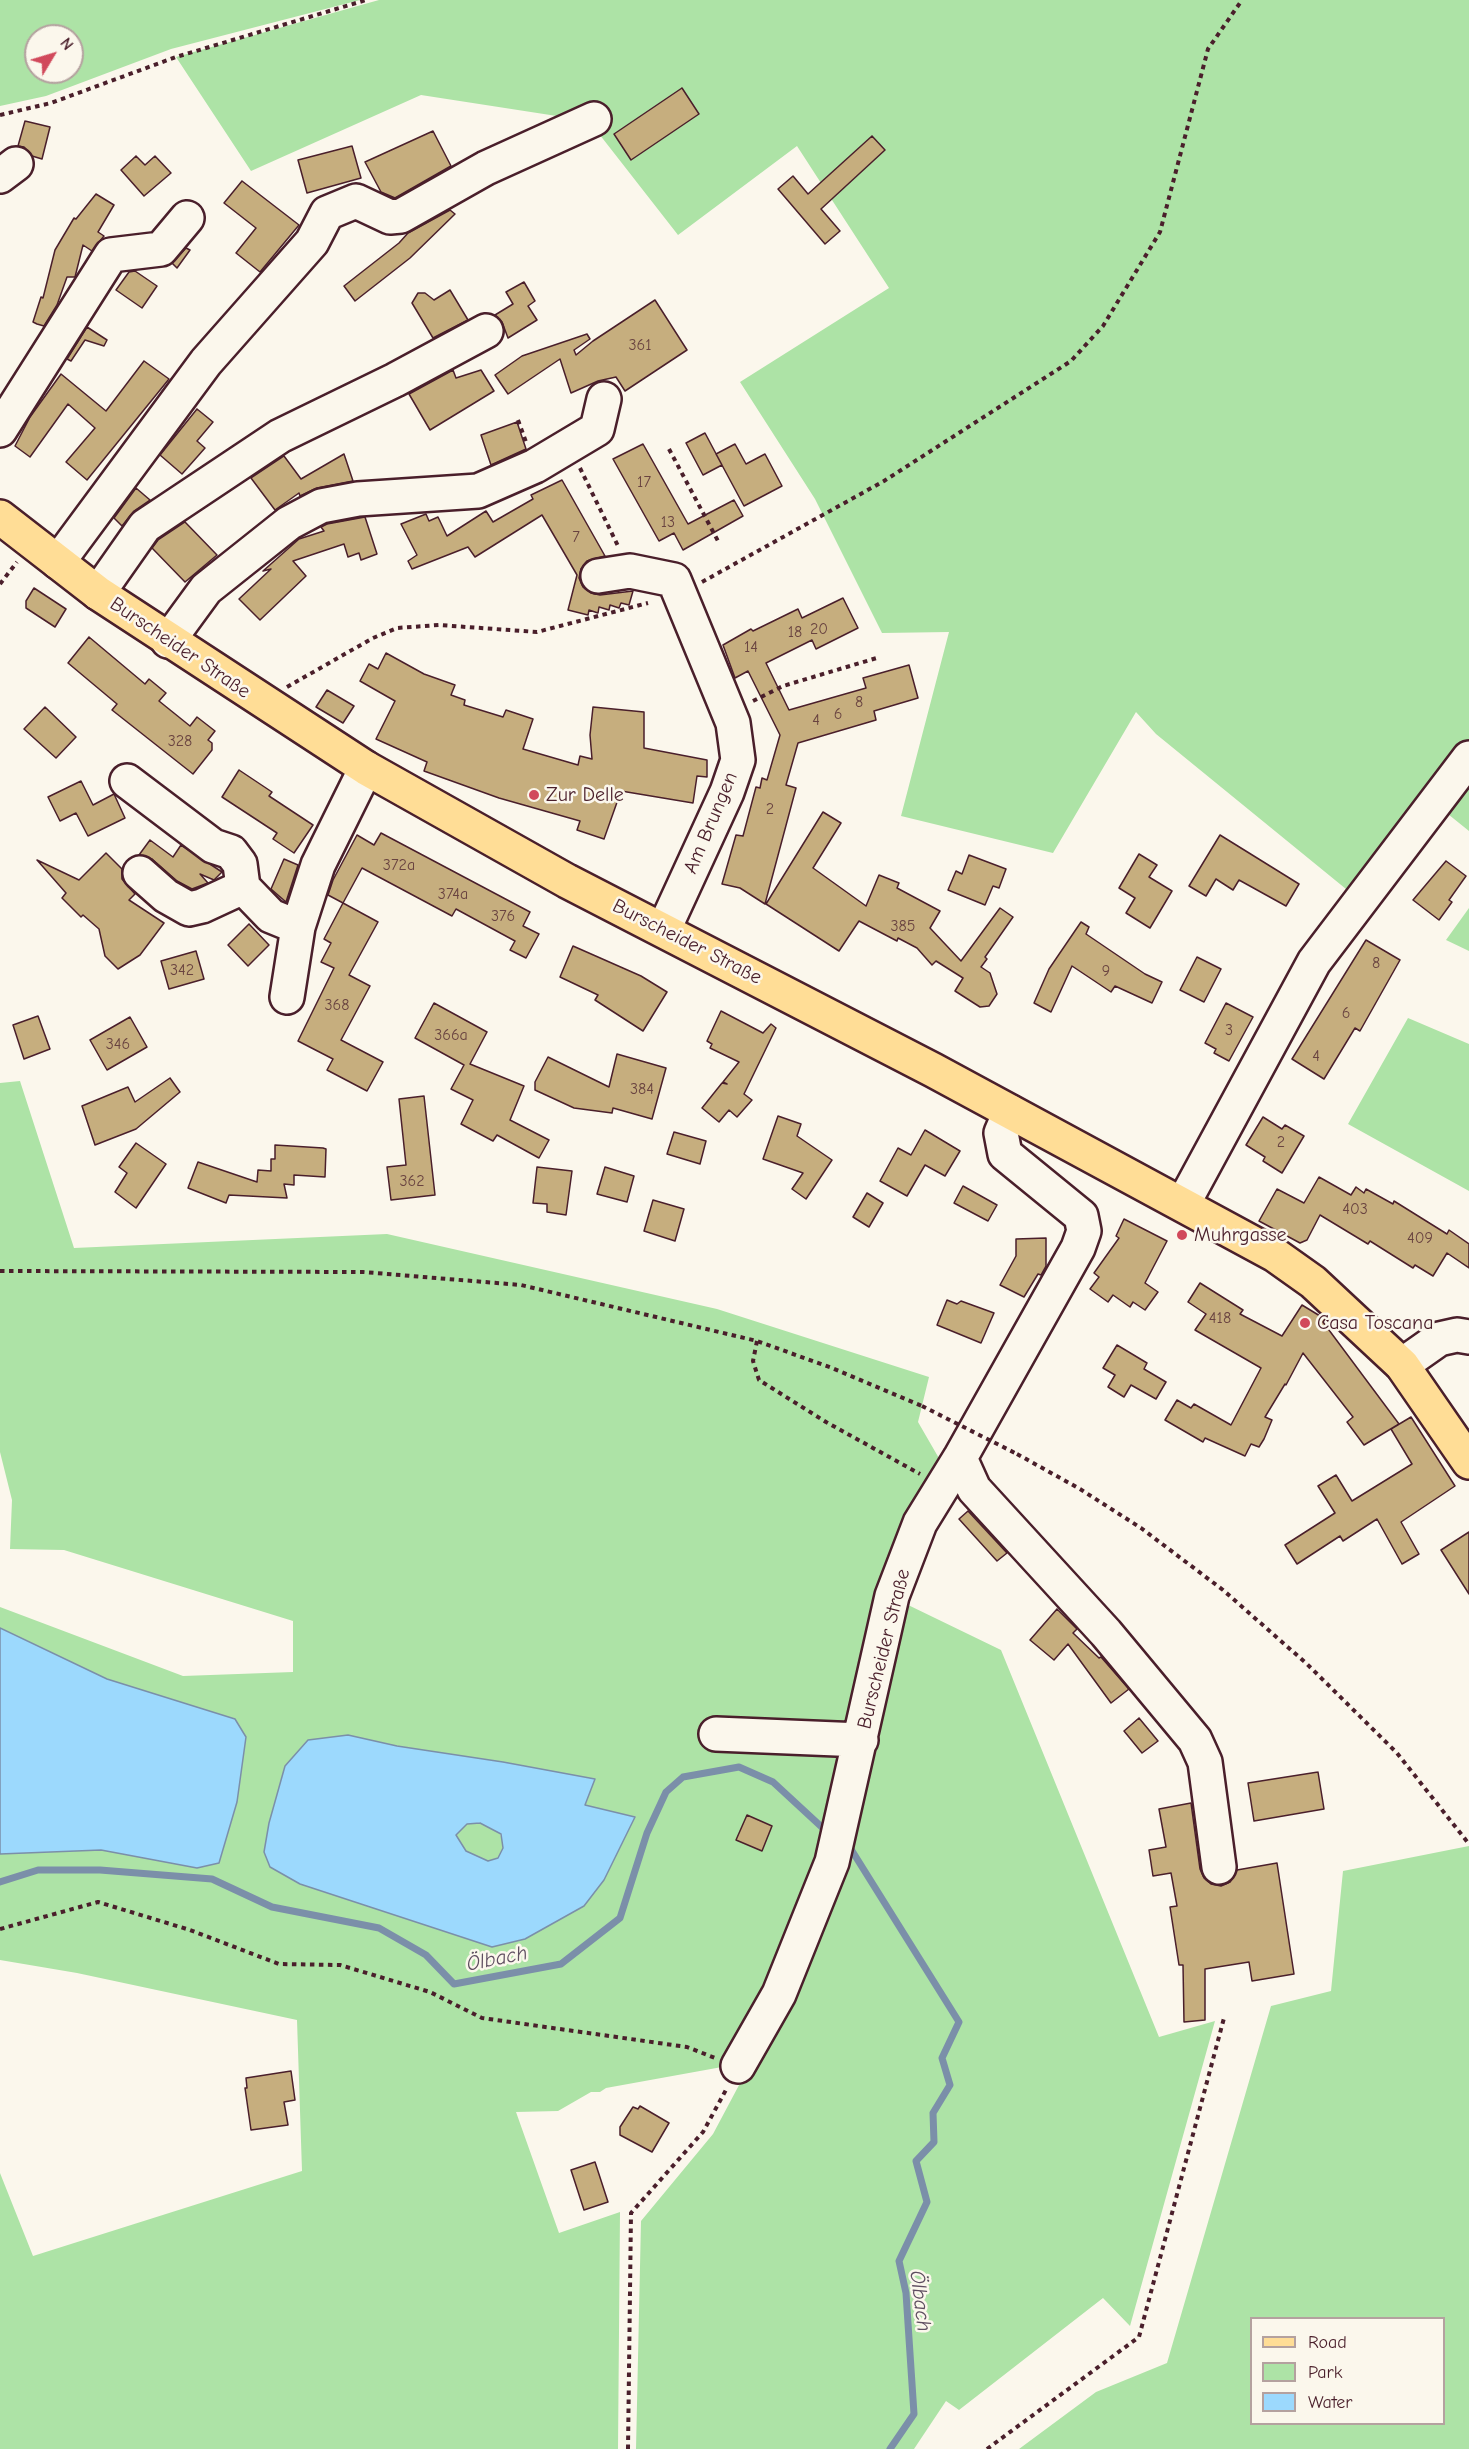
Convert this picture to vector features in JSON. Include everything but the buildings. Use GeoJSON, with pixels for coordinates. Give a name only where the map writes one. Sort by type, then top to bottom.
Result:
{"type":"FeatureCollection","features":[{"type":"Feature","properties":{"kind":"main road","name":"Burscheider Straße"},"geometry":{"type":"LineString","coordinates":[[0,517],[98,593],[168,641],[366,768],[567,881],[664,929],[1184,1204],[1275,1255],[1313,1282],[1402,1365],[1469,1462]]}},
{"type":"Feature","properties":{"kind":"street"},"geometry":{"type":"LineString","coordinates":[[58,562],[206,362],[312,242],[327,213],[356,201],[390,217],[401,216],[486,168],[594,119]]}},
{"type":"Feature","properties":{"kind":"street"},"geometry":{"type":"LineString","coordinates":[[0,430],[111,255],[161,249],[186,218]]}},
{"type":"Feature","properties":{"kind":"street"},"geometry":{"type":"LineString","coordinates":[[98,593],[145,526],[280,436],[395,380],[486,332]]}},
{"type":"Feature","properties":{"kind":"street"},"geometry":{"type":"LineString","coordinates":[[168,641],[206,589],[290,523],[321,506],[358,499],[478,491],[535,466],[597,429],[604,399]]}},
{"type":"Feature","properties":{"kind":"street"},"geometry":{"type":"LineString","coordinates":[[598,576],[630,571],[677,587]]}},
{"type":"Feature","properties":{"kind":"street","name":"Am Brungen"},"geometry":{"type":"LineString","coordinates":[[664,929],[727,792],[738,760],[733,723],[677,587]]}},
{"type":"Feature","properties":{"kind":"street"},"geometry":{"type":"LineString","coordinates":[[1184,1204],[1314,962],[1469,758]]}},
{"type":"Feature","properties":{"kind":"street"},"geometry":{"type":"LineString","coordinates":[[287,997],[298,927],[318,866],[366,768]]}},
{"type":"Feature","properties":{"kind":"street"},"geometry":{"type":"LineString","coordinates":[[127,781],[213,846],[231,852],[240,864],[243,887],[271,916],[298,927]]}},
{"type":"Feature","properties":{"kind":"street"},"geometry":{"type":"LineString","coordinates":[[140,873],[166,896],[189,909],[202,906],[243,887]]}},
{"type":"Feature","properties":{"kind":"street","name":"Burscheider Straße"},"geometry":{"type":"LineString","coordinates":[[738,2066],[778,1994],[832,1862],[892,1596],[920,1523],[960,1458],[1078,1248],[1084,1231],[1082,1216],[1005,1154],[1001,1132],[1010,1112]]}},
{"type":"Feature","properties":{"kind":"street"},"geometry":{"type":"LineString","coordinates":[[1402,1365],[1439,1339],[1457,1335],[1469,1337]]}},
{"type":"Feature","properties":{"kind":"street"},"geometry":{"type":"LineString","coordinates":[[960,1458],[974,1488],[1098,1625],[1195,1740],[1205,1762],[1219,1867]]}},
{"type":"Feature","properties":{"kind":"street"},"geometry":{"type":"LineString","coordinates":[[716,1734],[861,1740]]}},
{"type":"Feature","properties":{"kind":"path"},"geometry":{"type":"LineString","coordinates":[[0,115],[51,103],[176,57],[366,0]]}},
{"type":"Feature","properties":{"kind":"path"},"geometry":{"type":"LineString","coordinates":[[270,707],[288,686],[373,638],[397,628],[429,625],[537,632],[677,587],[884,481],[1071,361],[1103,326],[1160,232],[1208,49],[1242,0]]}},
{"type":"Feature","properties":{"kind":"path"},"geometry":{"type":"LineString","coordinates":[[569,446],[630,571]]}},
{"type":"Feature","properties":{"kind":"path"},"geometry":{"type":"LineString","coordinates":[[669,449],[718,541]]}},
{"type":"Feature","properties":{"kind":"path"},"geometry":{"type":"LineString","coordinates":[[729,713],[783,686],[880,657]]}},
{"type":"Feature","properties":{"kind":"path"},"geometry":{"type":"LineString","coordinates":[[0,1271],[363,1272],[521,1285],[757,1341],[832,1368],[922,1406],[1017,1454],[1080,1489],[1141,1528],[1223,1590],[1307,1664],[1397,1753],[1469,1844]]}},
{"type":"Feature","properties":{"kind":"path"},"geometry":{"type":"LineString","coordinates":[[757,1341],[753,1361],[759,1380],[826,1422],[943,1486]]}},
{"type":"Feature","properties":{"kind":"path"},"geometry":{"type":"LineString","coordinates":[[0,1929],[98,1902],[190,1930],[279,1964],[340,1965],[430,1992],[482,2018],[687,2047],[738,2066],[703,2132],[631,2213],[628,2449]]}},
{"type":"Feature","properties":{"kind":"path"},"geometry":{"type":"LineString","coordinates":[[987,2449],[1139,2337],[1224,2018]]}},
{"type":"Feature","properties":{"kind":"green space"},"geometry":{"type":"Polygon","coordinates":[[[0,0],[360,0],[171,49],[84,82],[84,24],[24,24],[24,84],[78,84],[46,96],[0,106],[0,0]]]}},
{"type":"Feature","properties":{"kind":"green space"},"geometry":{"type":"Polygon","coordinates":[[[379,0],[1469,0],[1469,831],[1428,798],[1346,889],[1156,734],[1136,712],[1053,853],[901,816],[949,632],[882,633],[815,499],[740,382],[889,288],[797,146],[678,235],[589,121],[421,95],[251,171],[176,57],[379,0]]]}},
{"type":"Feature","properties":{"kind":"green space"},"geometry":{"type":"Polygon","coordinates":[[[1469,908],[1469,951],[1446,940],[1469,908]]]}},
{"type":"Feature","properties":{"kind":"green space"},"geometry":{"type":"Polygon","coordinates":[[[1408,1018],[1469,1044],[1469,1191],[1348,1124],[1408,1018]]]}},
{"type":"Feature","properties":{"kind":"green space"},"geometry":{"type":"Polygon","coordinates":[[[20,1081],[74,1248],[387,1234],[717,1309],[929,1377],[918,1422],[940,1460],[838,1837],[731,2072],[722,2067],[606,2088],[600,2092],[591,2092],[558,2111],[516,2112],[559,2233],[620,2212],[618,2449],[0,2449],[0,2173],[33,2256],[302,2171],[297,2020],[77,1973],[0,1960],[0,1854],[101,1850],[197,1868],[107,1679],[0,1628],[0,1607],[183,1676],[293,1672],[293,1621],[64,1550],[10,1549],[12,1500],[0,1452],[0,1083],[20,1081]],[[348,1735],[300,1884],[492,1947],[584,1805],[594,1779],[397,1746],[348,1735]]]}},
{"type":"Feature","properties":{"kind":"green space"},"geometry":{"type":"Polygon","coordinates":[[[904,1603],[1001,1650],[1159,2037],[1215,2021],[1130,2326],[1103,2298],[959,2410],[946,2401],[914,2449],[636,2449],[641,2221],[713,2134],[788,1993],[848,1870],[904,1603]]]}},
{"type":"Feature","properties":{"kind":"green space"},"geometry":{"type":"Polygon","coordinates":[[[480,1823],[500,1833],[504,1848],[498,1858],[488,1861],[466,1851],[456,1835],[467,1824],[480,1823]]]}},
{"type":"Feature","properties":{"kind":"green space"},"geometry":{"type":"Polygon","coordinates":[[[1469,1846],[1469,2449],[1019,2449],[1096,2392],[1167,2363],[1271,2006],[1331,1991],[1343,1871],[1469,1846]]]}},
{"type":"Feature","properties":{"kind":"water"},"geometry":{"type":"Polygon","coordinates":[[[0,1628],[107,1679],[235,1719],[246,1737],[237,1802],[219,1863],[197,1868],[101,1850],[0,1854],[0,1628]]]}},
{"type":"Feature","properties":{"kind":"water"},"geometry":{"type":"Polygon","coordinates":[[[348,1735],[397,1746],[595,1779],[585,1805],[635,1817],[604,1880],[584,1906],[525,1939],[492,1947],[300,1884],[270,1867],[264,1852],[269,1823],[285,1766],[308,1740],[348,1735]],[[480,1823],[467,1824],[456,1835],[466,1851],[488,1861],[498,1858],[503,1848],[501,1834],[480,1823]]]}},
{"type":"Feature","properties":{"kind":"waterway","name":"Ölbach"},"geometry":{"type":"LineString","coordinates":[[0,1882],[38,1870],[100,1870],[212,1879],[272,1907],[379,1928],[426,1955],[454,1984],[561,1964],[620,1918],[647,1833],[666,1792],[683,1777],[739,1767],[773,1782],[826,1831]]}},
{"type":"Feature","properties":{"kind":"waterway","name":"Ölbach"},"geometry":{"type":"LineString","coordinates":[[849,1846],[959,2022],[942,2058],[950,2085],[933,2113],[934,2142],[916,2161],[927,2202],[899,2261],[906,2293],[914,2414],[890,2449]]}},
{"type":"Feature","properties":{"kind":"place","name":"Zur Delle"},"geometry":{"type":"Point","coordinates":[534,795]}},
{"type":"Feature","properties":{"kind":"place","name":"Muhrgasse"},"geometry":{"type":"Point","coordinates":[1182,1235]}},
{"type":"Feature","properties":{"kind":"place","name":"Casa Toscana"},"geometry":{"type":"Point","coordinates":[1305,1323]}}]}
